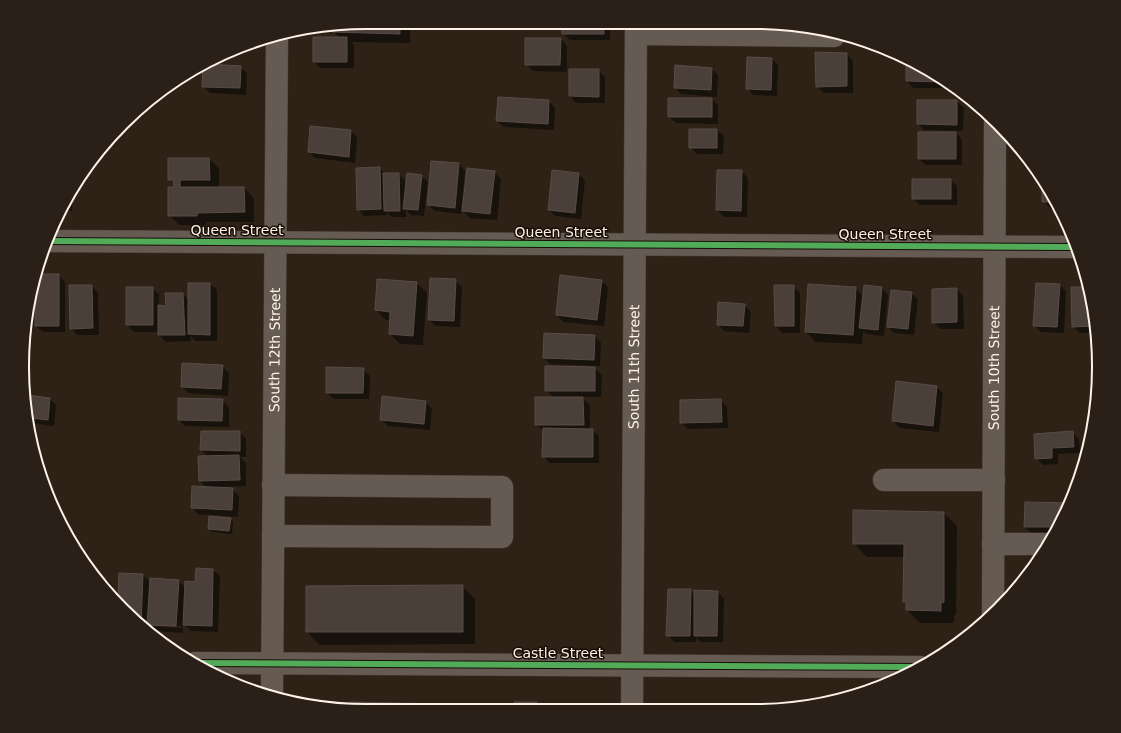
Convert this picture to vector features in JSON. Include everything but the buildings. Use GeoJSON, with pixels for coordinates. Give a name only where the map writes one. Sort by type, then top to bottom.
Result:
{"type":"FeatureCollection","features":[{"type":"Feature","properties":{"kind":"street"},"geometry":{"type":"LineString","coordinates":[[636,29],[822,36]]}},
{"type":"Feature","properties":{"kind":"street","name":"South 11th Street"},"geometry":{"type":"LineString","coordinates":[[632,704],[636,29]]}},
{"type":"Feature","properties":{"kind":"street","name":"South 12th Street"},"geometry":{"type":"LineString","coordinates":[[272,690],[277,42]]}},
{"type":"Feature","properties":{"kind":"street","name":"South 10th Street"},"geometry":{"type":"LineString","coordinates":[[993,605],[995,130]]}},
{"type":"Feature","properties":{"kind":"street","name":"Queen Street"},"geometry":{"type":"LineString","coordinates":[[53,241],[1070,247]]}},
{"type":"Feature","properties":{"kind":"street"},"geometry":{"type":"LineString","coordinates":[[884,480],[994,480]]}},
{"type":"Feature","properties":{"kind":"street"},"geometry":{"type":"LineString","coordinates":[[273,536],[502,537],[502,487],[274,485]]}},
{"type":"Feature","properties":{"kind":"street"},"geometry":{"type":"LineString","coordinates":[[993,544],[1041,544]]}},
{"type":"Feature","properties":{"kind":"street","name":"Castle Street"},"geometry":{"type":"LineString","coordinates":[[206,663],[908,667]]}},
{"type":"Feature","properties":{"kind":"cycle path"},"geometry":{"type":"LineString","coordinates":[[53,241],[1070,247]]}},
{"type":"Feature","properties":{"kind":"cycle path"},"geometry":{"type":"LineString","coordinates":[[206,663],[908,667]]}}]}
